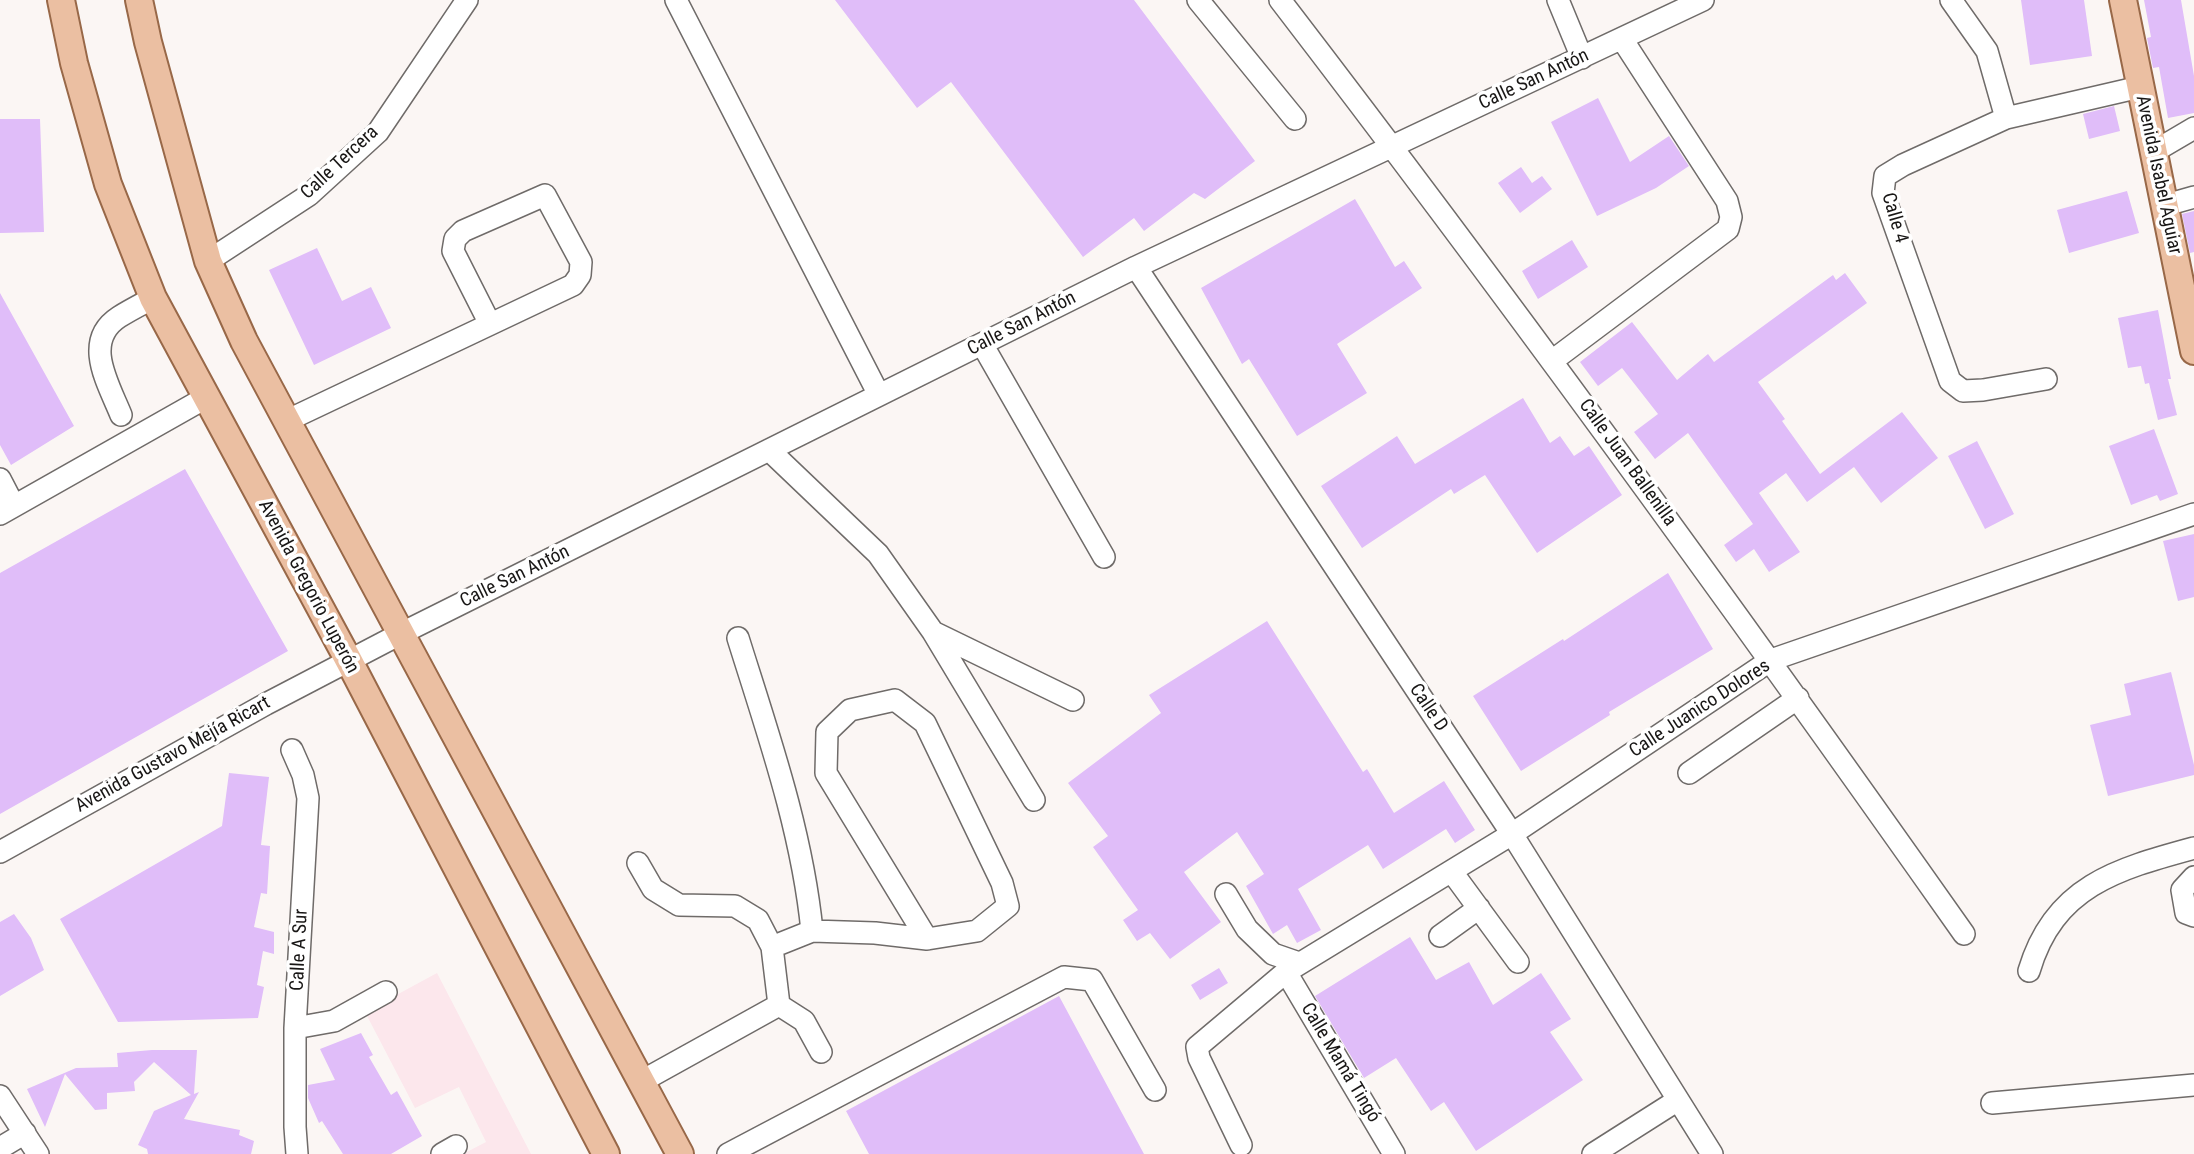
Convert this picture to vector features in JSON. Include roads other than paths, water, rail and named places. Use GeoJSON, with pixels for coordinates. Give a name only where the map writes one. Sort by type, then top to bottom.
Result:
{"type":"FeatureCollection","features":[{"type":"Feature","properties":{"kind":"main road","name":"Avenida Gregorio Luperón"},"geometry":{"type":"LineString","coordinates":[[61,0],[74,63],[108,184],[153,298],[349,661],[606,1154]]}},
{"type":"Feature","properties":{"kind":"main road"},"geometry":{"type":"LineString","coordinates":[[139,0],[148,43],[208,261],[244,341],[680,1154]]}},
{"type":"Feature","properties":{"kind":"main road","name":"Avenida Isabel Aguiar"},"geometry":{"type":"LineString","coordinates":[[2123,0],[2166,205],[2188,285],[2194,351]]}},
{"type":"Feature","properties":{"kind":"street","name":"Calle Tercera"},"geometry":{"type":"LineString","coordinates":[[208,261],[309,195],[378,132],[467,0]]}},
{"type":"Feature","properties":{"kind":"street"},"geometry":{"type":"LineString","coordinates":[[676,0],[879,395]]}},
{"type":"Feature","properties":{"kind":"street"},"geometry":{"type":"LineString","coordinates":[[1198,0],[1295,119]]}},
{"type":"Feature","properties":{"kind":"street","name":"Calle Juan Ballenilla"},"geometry":{"type":"LineString","coordinates":[[1280,0],[1552,361],[1771,660],[1964,934]]}},
{"type":"Feature","properties":{"kind":"street"},"geometry":{"type":"LineString","coordinates":[[1558,0],[1582,58]]}},
{"type":"Feature","properties":{"kind":"street","name":"Calle San Antón"},"geometry":{"type":"LineString","coordinates":[[349,661],[1136,267],[1703,0]]}},
{"type":"Feature","properties":{"kind":"street"},"geometry":{"type":"LineString","coordinates":[[1951,0],[1987,51],[2006,118]]}},
{"type":"Feature","properties":{"kind":"street"},"geometry":{"type":"LineString","coordinates":[[1552,361],[1728,229],[1731,217],[1727,201],[1622,39]]}},
{"type":"Feature","properties":{"kind":"street","name":"Calle 4"},"geometry":{"type":"LineString","coordinates":[[2046,379],[1963,391],[1950,381],[1883,193],[1885,176],[1903,165],[2006,118],[2140,87]]}},
{"type":"Feature","properties":{"kind":"street"},"geometry":{"type":"LineString","coordinates":[[2155,150],[2194,128]]}},
{"type":"Feature","properties":{"kind":"street"},"geometry":{"type":"LineString","coordinates":[[286,421],[573,285],[580,275],[581,262],[545,195],[463,231],[455,239],[453,251],[490,324]]}},
{"type":"Feature","properties":{"kind":"street"},"geometry":{"type":"LineString","coordinates":[[2166,205],[2194,197]]}},
{"type":"Feature","properties":{"kind":"street","name":"Calle D"},"geometry":{"type":"LineString","coordinates":[[1136,267],[1512,834],[1712,1154]]}},
{"type":"Feature","properties":{"kind":"street"},"geometry":{"type":"LineString","coordinates":[[121,415],[103,370],[99,355],[100,341],[104,330],[118,317],[153,298]]}},
{"type":"Feature","properties":{"kind":"street"},"geometry":{"type":"LineString","coordinates":[[982,344],[1104,557]]}},
{"type":"Feature","properties":{"kind":"street"},"geometry":{"type":"LineString","coordinates":[[0,479],[7,510],[206,397]]}},
{"type":"Feature","properties":{"kind":"street"},"geometry":{"type":"LineString","coordinates":[[769,450],[878,554],[933,632],[1034,800]]}},
{"type":"Feature","properties":{"kind":"street","name":"Calle Juanico Dolores"},"geometry":{"type":"LineString","coordinates":[[1241,1145],[1199,1058],[1197,1047],[1293,968],[1512,834],[1771,660],[2194,514]]}},
{"type":"Feature","properties":{"kind":"street"},"geometry":{"type":"LineString","coordinates":[[933,632],[1073,700]]}},
{"type":"Feature","properties":{"kind":"street"},"geometry":{"type":"LineString","coordinates":[[738,638],[781,774],[808,896],[812,931]]}},
{"type":"Feature","properties":{"kind":"street","name":"Avenida Gustavo Mejía Ricart"},"geometry":{"type":"LineString","coordinates":[[0,852],[266,704],[349,661]]}},
{"type":"Feature","properties":{"kind":"street"},"geometry":{"type":"LineString","coordinates":[[1689,774],[1798,698]]}},
{"type":"Feature","properties":{"kind":"street"},"geometry":{"type":"LineString","coordinates":[[772,947],[812,931],[874,933],[927,939],[977,930],[1008,906],[1002,883],[925,723],[895,700],[850,710],[827,732],[827,774],[927,939]]}},
{"type":"Feature","properties":{"kind":"street","name":"Calle A Sur"},"geometry":{"type":"LineString","coordinates":[[292,750],[303,775],[308,798],[295,1028],[297,1154]]}},
{"type":"Feature","properties":{"kind":"street"},"geometry":{"type":"LineString","coordinates":[[0,838],[52,814],[58,819]]}},
{"type":"Feature","properties":{"kind":"street"},"geometry":{"type":"LineString","coordinates":[[2029,971],[2035,951],[2064,906],[2105,876],[2129,866],[2194,848]]}},
{"type":"Feature","properties":{"kind":"street"},"geometry":{"type":"LineString","coordinates":[[638,863],[653,889],[679,905],[735,906],[758,920],[772,947],[779,1005]]}},
{"type":"Feature","properties":{"kind":"street"},"geometry":{"type":"LineString","coordinates":[[1452,872],[1518,962]]}},
{"type":"Feature","properties":{"kind":"street"},"geometry":{"type":"LineString","coordinates":[[2194,877],[2182,890],[2186,913],[2194,916]]}},
{"type":"Feature","properties":{"kind":"street"},"geometry":{"type":"LineString","coordinates":[[1226,894],[1247,929],[1273,954],[1293,968]]}},
{"type":"Feature","properties":{"kind":"street"},"geometry":{"type":"LineString","coordinates":[[1440,936],[1479,908]]}},
{"type":"Feature","properties":{"kind":"street","name":"Calle Mamá Tingó"},"geometry":{"type":"LineString","coordinates":[[1293,968],[1394,1154]]}},
{"type":"Feature","properties":{"kind":"street"},"geometry":{"type":"LineString","coordinates":[[728,1154],[1064,977],[1092,979],[1155,1090]]}},
{"type":"Feature","properties":{"kind":"street"},"geometry":{"type":"LineString","coordinates":[[295,1028],[334,1021],[386,992]]}},
{"type":"Feature","properties":{"kind":"street"},"geometry":{"type":"LineString","coordinates":[[642,1081],[779,1005]]}},
{"type":"Feature","properties":{"kind":"street"},"geometry":{"type":"LineString","coordinates":[[779,1005],[804,1021],[821,1052]]}},
{"type":"Feature","properties":{"kind":"street"},"geometry":{"type":"LineString","coordinates":[[1992,1103],[2194,1085]]}},
{"type":"Feature","properties":{"kind":"street"},"geometry":{"type":"LineString","coordinates":[[0,1096],[38,1154]]}},
{"type":"Feature","properties":{"kind":"street"},"geometry":{"type":"LineString","coordinates":[[1593,1154],[1678,1100]]}},
{"type":"Feature","properties":{"kind":"street"},"geometry":{"type":"LineString","coordinates":[[0,1148],[25,1133]]}}]}
